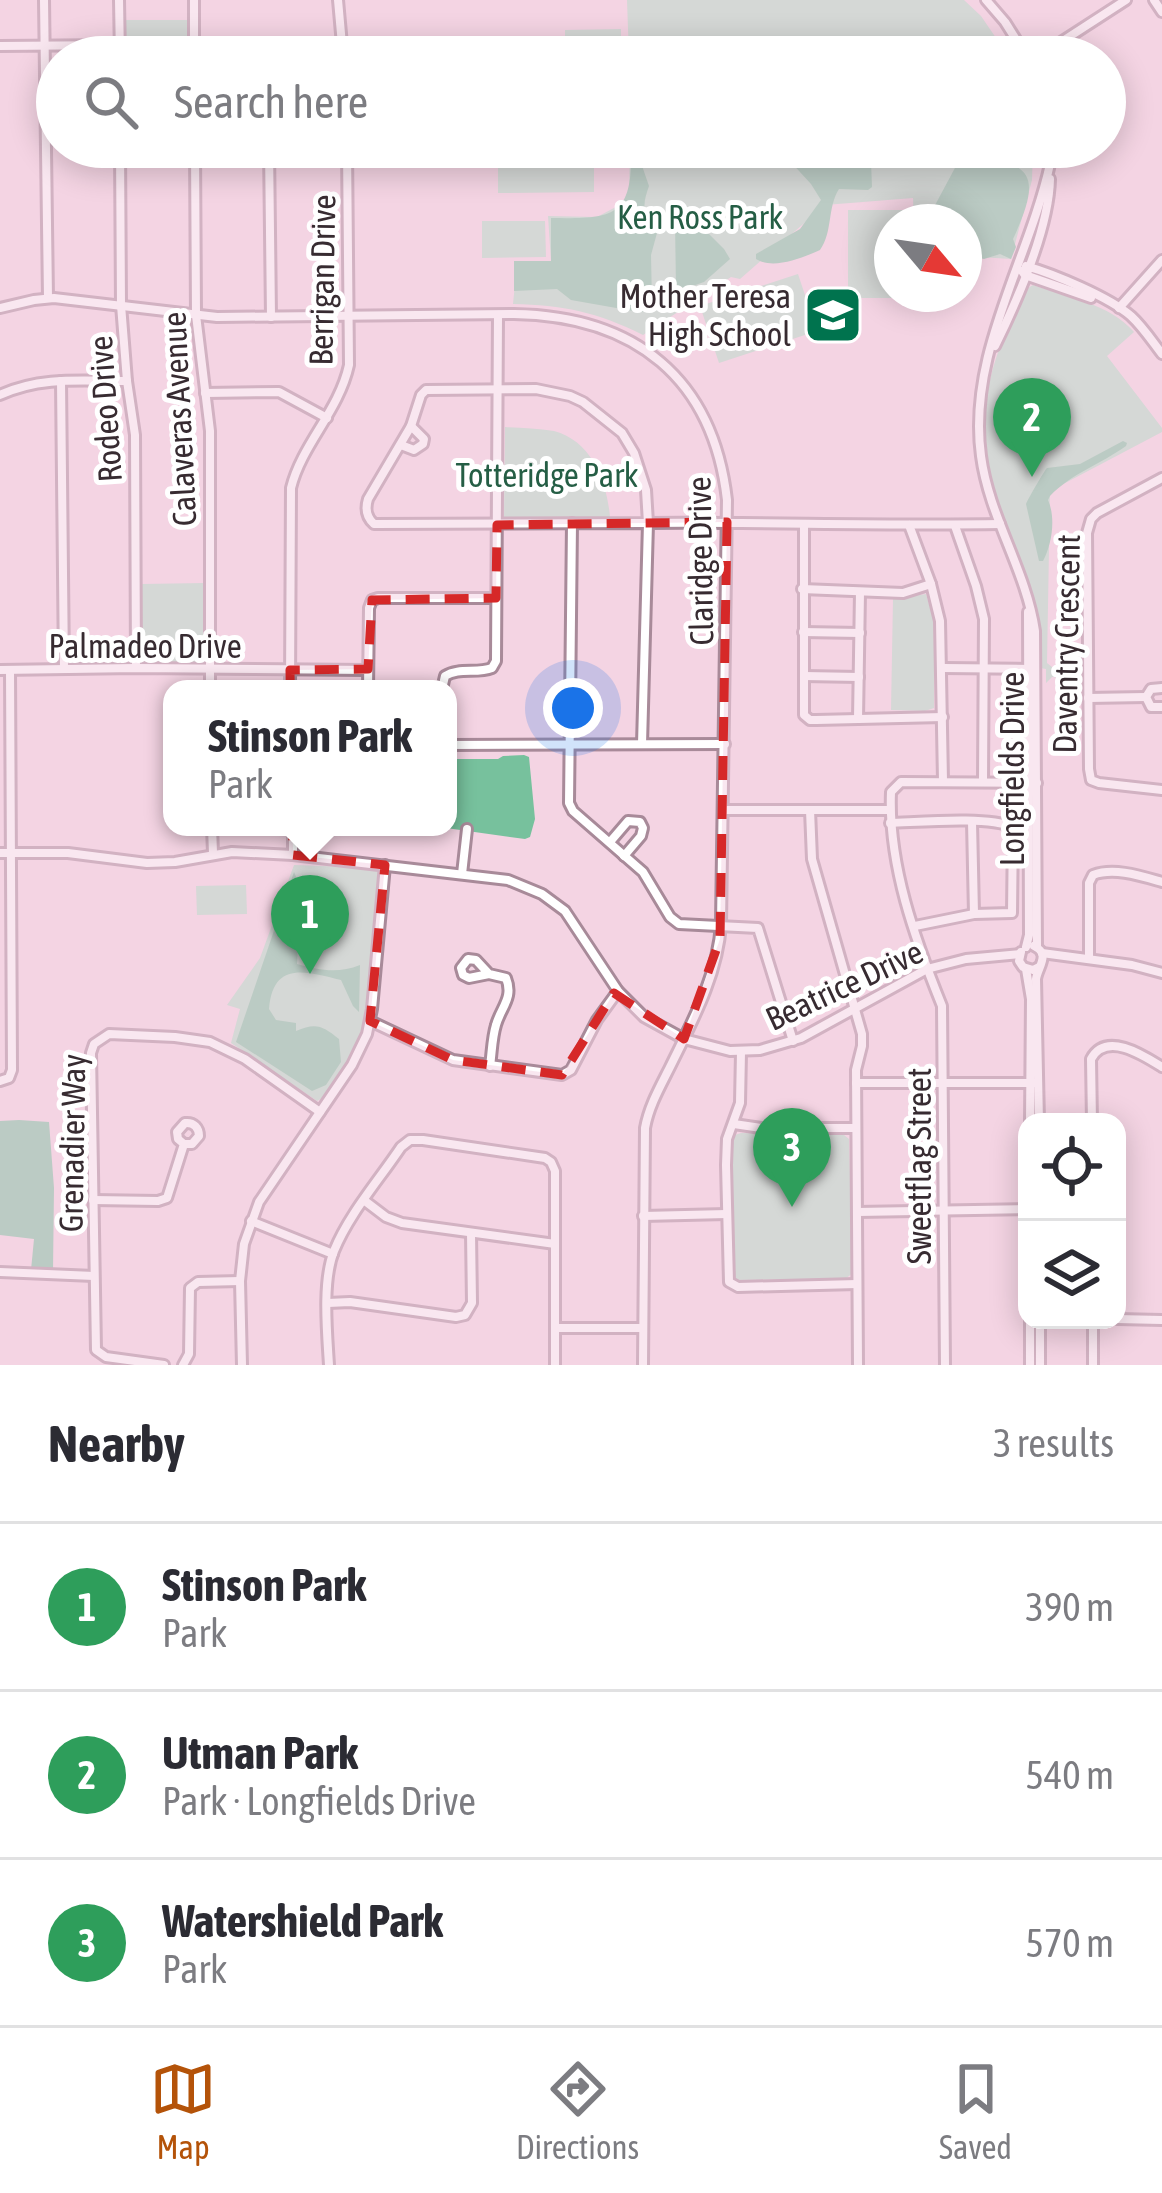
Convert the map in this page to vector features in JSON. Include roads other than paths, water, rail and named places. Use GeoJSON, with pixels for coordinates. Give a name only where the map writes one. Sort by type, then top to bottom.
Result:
{"type":"FeatureCollection","features":[{"type":"Feature","properties":{"kind":"street"},"geometry":{"type":"LineString","coordinates":[[44,0],[44,36]]}},
{"type":"Feature","properties":{"kind":"street"},"geometry":{"type":"LineString","coordinates":[[119,0],[120,36]]}},
{"type":"Feature","properties":{"kind":"street"},"geometry":{"type":"LineString","coordinates":[[194,0],[194,36]]}},
{"type":"Feature","properties":{"kind":"street"},"geometry":{"type":"LineString","coordinates":[[338,0],[341,36]]}},
{"type":"Feature","properties":{"kind":"street"},"geometry":{"type":"LineString","coordinates":[[986,0],[1014,36]]}},
{"type":"Feature","properties":{"kind":"street"},"geometry":{"type":"LineString","coordinates":[[1070,36],[1126,0]]}},
{"type":"Feature","properties":{"kind":"street"},"geometry":{"type":"LineString","coordinates":[[1154,0],[1162,12]]}},
{"type":"Feature","properties":{"kind":"street"},"geometry":{"type":"LineString","coordinates":[[0,46],[36,46]]}},
{"type":"Feature","properties":{"kind":"street"},"geometry":{"type":"LineString","coordinates":[[46,168],[48,298]]}},
{"type":"Feature","properties":{"kind":"street","name":"Rodeo Drive"},"geometry":{"type":"LineString","coordinates":[[120,168],[121,305],[135,435],[136,668]]}},
{"type":"Feature","properties":{"kind":"street","name":"Calaveras Avenue"},"geometry":{"type":"LineString","coordinates":[[195,168],[196,315],[210,431],[210,680]]}},
{"type":"Feature","properties":{"kind":"street"},"geometry":{"type":"LineString","coordinates":[[268,168],[271,317]]}},
{"type":"Feature","properties":{"kind":"street","name":"Berrigan Drive"},"geometry":{"type":"LineString","coordinates":[[290,680],[291,488],[300,462],[341,392],[349,365],[347,168]]}},
{"type":"Feature","properties":{"kind":"street","name":"Longfields Drive"},"geometry":{"type":"LineString","coordinates":[[1035,1113],[1031,999],[1023,959],[1029,935],[1032,782],[1026,592],[985,480],[979,444],[980,399],[989,358],[1048,198],[1049,168]]}},
{"type":"Feature","properties":{"kind":"street"},"geometry":{"type":"LineString","coordinates":[[1115,306],[1162,260]]}},
{"type":"Feature","properties":{"kind":"street"},"geometry":{"type":"LineString","coordinates":[[1024,269],[1115,306],[1138,324],[1162,354]]}},
{"type":"Feature","properties":{"kind":"street","name":"Claridge Drive"},"geometry":{"type":"LineString","coordinates":[[0,308],[48,298],[196,315],[536,314],[584,322],[634,343],[667,368],[695,401],[715,439],[728,522],[721,924],[716,963],[646,1119],[643,1365]]}},
{"type":"Feature","properties":{"kind":"street"},"geometry":{"type":"LineString","coordinates":[[444,680],[451,672],[492,668],[496,661],[498,315]]}},
{"type":"Feature","properties":{"kind":"street"},"geometry":{"type":"LineString","coordinates":[[61,381],[64,669]]}},
{"type":"Feature","properties":{"kind":"street"},"geometry":{"type":"LineString","coordinates":[[0,395],[22,385],[127,381]]}},
{"type":"Feature","properties":{"kind":"street"},"geometry":{"type":"LineString","coordinates":[[642,744],[648,523],[646,490],[640,466],[622,433],[570,396],[536,389],[426,390],[401,445],[368,499],[368,519],[374,524],[497,525],[648,523],[728,522],[955,526],[1000,524]]}},
{"type":"Feature","properties":{"kind":"street"},"geometry":{"type":"LineString","coordinates":[[205,393],[279,392],[327,418]]}},
{"type":"Feature","properties":{"kind":"street"},"geometry":{"type":"LineString","coordinates":[[401,445],[414,450],[423,444],[421,433],[411,426]]}},
{"type":"Feature","properties":{"kind":"street","name":"Daventry Crescent"},"geometry":{"type":"LineString","coordinates":[[1162,478],[1097,513],[1088,526],[1091,780],[1162,790]]}},
{"type":"Feature","properties":{"kind":"street"},"geometry":{"type":"LineString","coordinates":[[572,524],[569,803],[643,872],[679,924],[758,928],[793,1041]]}},
{"type":"Feature","properties":{"kind":"street"},"geometry":{"type":"LineString","coordinates":[[804,524],[806,717],[943,717]]}},
{"type":"Feature","properties":{"kind":"street"},"geometry":{"type":"LineString","coordinates":[[909,525],[940,621],[943,781],[1032,782]]}},
{"type":"Feature","properties":{"kind":"street"},"geometry":{"type":"LineString","coordinates":[[955,526],[981,604],[983,781]]}},
{"type":"Feature","properties":{"kind":"street"},"geometry":{"type":"LineString","coordinates":[[802,589],[903,593],[931,584]]}},
{"type":"Feature","properties":{"kind":"street"},"geometry":{"type":"LineString","coordinates":[[858,718],[860,592]]}},
{"type":"Feature","properties":{"kind":"street"},"geometry":{"type":"LineString","coordinates":[[368,680],[372,600],[496,598]]}},
{"type":"Feature","properties":{"kind":"street"},"geometry":{"type":"LineString","coordinates":[[803,632],[860,633]]}},
{"type":"Feature","properties":{"kind":"street"},"geometry":{"type":"LineString","coordinates":[[943,668],[1032,669]]}},
{"type":"Feature","properties":{"kind":"street"},"geometry":{"type":"LineString","coordinates":[[0,1081],[13,1070],[6,1006],[12,932],[5,853],[5,670]]}},
{"type":"Feature","properties":{"kind":"street","name":"Palmadeo Drive"},"geometry":{"type":"LineString","coordinates":[[5,670],[368,670]]}},
{"type":"Feature","properties":{"kind":"street"},"geometry":{"type":"LineString","coordinates":[[803,676],[859,677]]}},
{"type":"Feature","properties":{"kind":"street"},"geometry":{"type":"LineString","coordinates":[[1146,698],[1151,689],[1162,688]]}},
{"type":"Feature","properties":{"kind":"street"},"geometry":{"type":"LineString","coordinates":[[1088,698],[1146,698]]}},
{"type":"Feature","properties":{"kind":"street"},"geometry":{"type":"LineString","coordinates":[[1146,698],[1151,707],[1162,707]]}},
{"type":"Feature","properties":{"kind":"street"},"geometry":{"type":"LineString","coordinates":[[457,745],[725,744]]}},
{"type":"Feature","properties":{"kind":"street","name":"Sweetflag Street"},"geometry":{"type":"LineString","coordinates":[[943,781],[894,785],[890,823],[895,864],[942,1006],[945,1365]]}},
{"type":"Feature","properties":{"kind":"street","name":"Longfields Drive"},"geometry":{"type":"LineString","coordinates":[[1032,782],[1040,958],[1034,1083]]}},
{"type":"Feature","properties":{"kind":"street"},"geometry":{"type":"LineString","coordinates":[[725,810],[890,810]]}},
{"type":"Feature","properties":{"kind":"street"},"geometry":{"type":"LineString","coordinates":[[811,810],[812,859],[862,1046],[856,1083],[858,1365]]}},
{"type":"Feature","properties":{"kind":"street"},"geometry":{"type":"LineString","coordinates":[[610,842],[628,821],[640,822],[641,836],[624,856]]}},
{"type":"Feature","properties":{"kind":"street"},"geometry":{"type":"LineString","coordinates":[[890,823],[972,822],[1013,827],[1014,909],[1008,915],[974,914],[915,926]]}},
{"type":"Feature","properties":{"kind":"street"},"geometry":{"type":"LineString","coordinates":[[972,822],[974,914]]}},
{"type":"Feature","properties":{"kind":"street"},"geometry":{"type":"LineString","coordinates":[[462,874],[466,829]]}},
{"type":"Feature","properties":{"kind":"street"},"geometry":{"type":"LineString","coordinates":[[212,836],[213,854]]}},
{"type":"Feature","properties":{"kind":"street"},"geometry":{"type":"LineString","coordinates":[[292,836],[293,855]]}},
{"type":"Feature","properties":{"kind":"street","name":"Beatrice Drive"},"geometry":{"type":"LineString","coordinates":[[5,853],[68,853],[147,863],[213,854],[293,855],[518,882],[550,899],[577,926],[618,991],[653,1023],[708,1047],[741,1052],[793,1041],[927,969],[966,959],[1023,959]]}},
{"type":"Feature","properties":{"kind":"street"},"geometry":{"type":"LineString","coordinates":[[242,1365],[244,1244],[264,1195],[352,1065],[370,1021],[385,865]]}},
{"type":"Feature","properties":{"kind":"street"},"geometry":{"type":"LineString","coordinates":[[1089,958],[1089,883],[1093,875],[1125,874],[1162,882]]}},
{"type":"Feature","properties":{"kind":"street"},"geometry":{"type":"LineString","coordinates":[[0,932],[12,932]]}},
{"type":"Feature","properties":{"kind":"street"},"geometry":{"type":"LineString","coordinates":[[1023,959],[1040,958]]}},
{"type":"Feature","properties":{"kind":"street"},"geometry":{"type":"LineString","coordinates":[[1023,959],[1089,958],[1162,973]]}},
{"type":"Feature","properties":{"kind":"street"},"geometry":{"type":"LineString","coordinates":[[489,974],[506,978],[510,989],[495,1028],[490,1066]]}},
{"type":"Feature","properties":{"kind":"street"},"geometry":{"type":"LineString","coordinates":[[370,1021],[453,1060],[562,1075],[568,1073],[618,991]]}},
{"type":"Feature","properties":{"kind":"street","name":"Grenadier Way"},"geometry":{"type":"LineString","coordinates":[[164,1365],[98,1354],[94,1044],[104,1035],[175,1037],[218,1045],[320,1112]]}},
{"type":"Feature","properties":{"kind":"street"},"geometry":{"type":"LineString","coordinates":[[1091,1113],[1094,1051],[1102,1046],[1125,1048],[1162,1067]]}},
{"type":"Feature","properties":{"kind":"street"},"geometry":{"type":"LineString","coordinates":[[741,1052],[741,1093],[728,1139],[727,1276],[734,1286],[857,1284]]}},
{"type":"Feature","properties":{"kind":"street"},"geometry":{"type":"LineString","coordinates":[[856,1083],[1034,1083]]}},
{"type":"Feature","properties":{"kind":"street"},"geometry":{"type":"LineString","coordinates":[[734,1124],[856,1128]]}},
{"type":"Feature","properties":{"kind":"street"},"geometry":{"type":"LineString","coordinates":[[329,1365],[328,1280],[333,1254],[401,1147],[423,1139],[551,1162],[555,1171],[555,1365]]}},
{"type":"Feature","properties":{"kind":"street"},"geometry":{"type":"LineString","coordinates":[[93,1200],[167,1198],[184,1144]]}},
{"type":"Feature","properties":{"kind":"street"},"geometry":{"type":"LineString","coordinates":[[365,1201],[402,1222],[555,1244]]}},
{"type":"Feature","properties":{"kind":"street"},"geometry":{"type":"LineString","coordinates":[[857,1212],[1018,1209]]}},
{"type":"Feature","properties":{"kind":"street"},"geometry":{"type":"LineString","coordinates":[[643,1216],[727,1214]]}},
{"type":"Feature","properties":{"kind":"street"},"geometry":{"type":"LineString","coordinates":[[251,1221],[333,1254]]}},
{"type":"Feature","properties":{"kind":"street"},"geometry":{"type":"LineString","coordinates":[[328,1303],[465,1316],[472,1303],[471,1233]]}},
{"type":"Feature","properties":{"kind":"street"},"geometry":{"type":"LineString","coordinates":[[0,1272],[94,1276]]}},
{"type":"Feature","properties":{"kind":"street"},"geometry":{"type":"LineString","coordinates":[[183,1365],[189,1354],[190,1288],[198,1282],[240,1281]]}},
{"type":"Feature","properties":{"kind":"street"},"geometry":{"type":"LineString","coordinates":[[1126,1319],[1162,1320]]}},
{"type":"Feature","properties":{"kind":"street"},"geometry":{"type":"LineString","coordinates":[[555,1328],[643,1328]]}},
{"type":"Feature","properties":{"kind":"street"},"geometry":{"type":"LineString","coordinates":[[1030,1329],[1030,1365]]}},
{"type":"Feature","properties":{"kind":"street"},"geometry":{"type":"LineString","coordinates":[[1040,1329],[1040,1365]]}},
{"type":"Feature","properties":{"kind":"street"},"geometry":{"type":"LineString","coordinates":[[1093,1329],[1094,1365]]}},
{"type":"Feature","properties":{"kind":"place","name":"Mother Teresa High School"},"geometry":{"type":"Point","coordinates":[833,315]}},
{"type":"Feature","properties":{"kind":"place","name":"Utman Park"},"geometry":{"type":"Point","coordinates":[1032,477]}},
{"type":"Feature","properties":{"kind":"place","name":"Stinson Park"},"geometry":{"type":"Point","coordinates":[310,974]}},
{"type":"Feature","properties":{"kind":"place","name":"Watershield Park"},"geometry":{"type":"Point","coordinates":[792,1207]}},
{"type":"Feature","properties":{"kind":"park label","name":"Ken Ross Park"},"geometry":{"type":"Point","coordinates":[700,217]}},
{"type":"Feature","properties":{"kind":"park label","name":"Totteridge Park"},"geometry":{"type":"Point","coordinates":[547,475]}}]}
